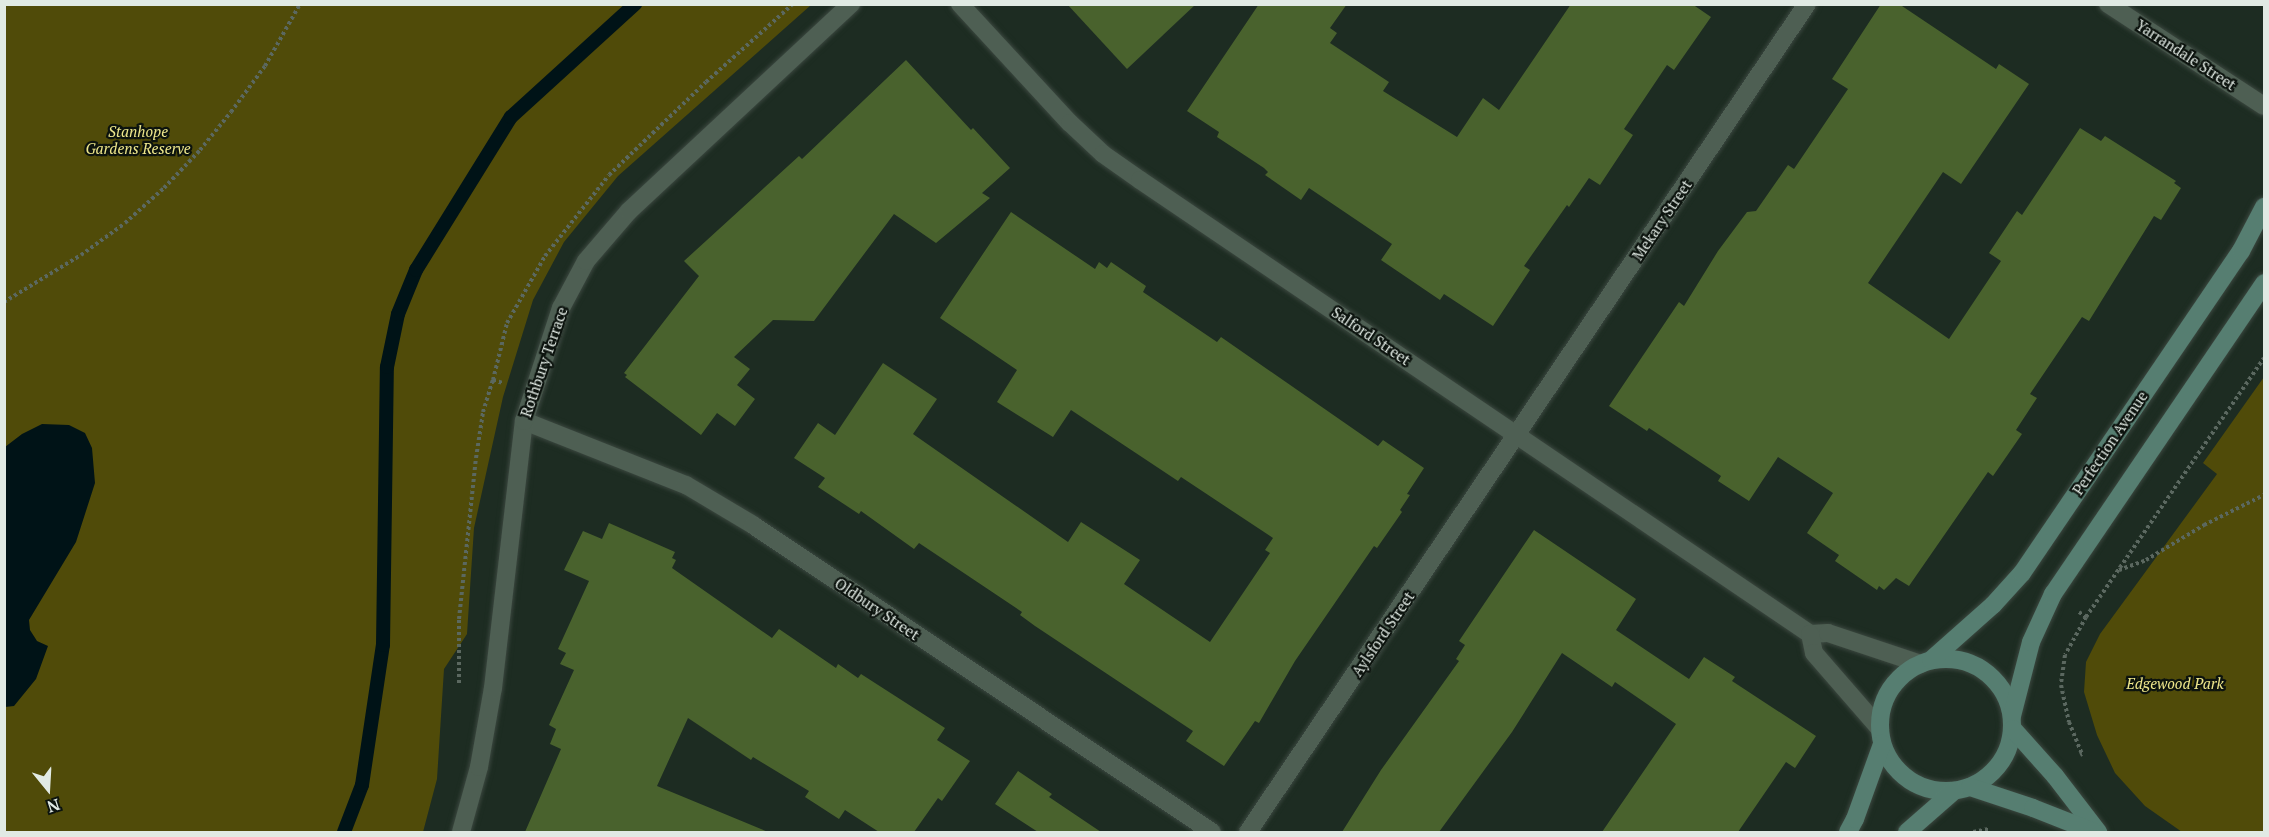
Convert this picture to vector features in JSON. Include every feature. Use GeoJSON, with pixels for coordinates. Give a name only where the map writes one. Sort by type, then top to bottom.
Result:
{"type":"FeatureCollection","features":[{"type":"Feature","properties":{"kind":"main road","name":"Perfection Avenue"},"geometry":{"type":"LineString","coordinates":[[1926,662],[1993,605],[2022,573],[2241,251],[2265,207]]}},
{"type":"Feature","properties":{"kind":"main road"},"geometry":{"type":"LineString","coordinates":[[1907,832],[1962,789],[1986,778],[2000,765],[2008,747],[2031,642],[2053,594],[2265,283]]}},
{"type":"Feature","properties":{"kind":"main road"},"geometry":{"type":"LineString","coordinates":[[1848,832],[1855,819],[1881,737],[1881,709],[1890,690],[1903,675],[1926,662],[1953,659],[1974,665],[1992,678],[2005,694],[2012,722],[2096,832]]}},
{"type":"Feature","properties":{"kind":"main road"},"geometry":{"type":"LineString","coordinates":[[1881,737],[1890,762],[1902,775],[1918,785],[1936,791],[1962,789],[2041,811],[2096,832]]}},
{"type":"Feature","properties":{"kind":"street","name":"Rothbury Terrace"},"geometry":{"type":"LineString","coordinates":[[461,832],[479,767],[493,688],[524,421],[561,308],[586,261],[628,212],[851,4]]}},
{"type":"Feature","properties":{"kind":"street","name":"Salford Street"},"geometry":{"type":"LineString","coordinates":[[960,4],[1070,123],[1103,154],[1810,634],[1828,633],[1926,662]]}},
{"type":"Feature","properties":{"kind":"street","name":"Mekary Street"},"geometry":{"type":"LineString","coordinates":[[1517,435],[1807,4]]}},
{"type":"Feature","properties":{"kind":"street","name":"Yarrandale Street"},"geometry":{"type":"LineString","coordinates":[[2108,4],[2265,106]]}},
{"type":"Feature","properties":{"kind":"street","name":"Oldbury Street"},"geometry":{"type":"LineString","coordinates":[[524,421],[686,486],[753,525],[1212,832]]}},
{"type":"Feature","properties":{"kind":"street","name":"Aylsford Street"},"geometry":{"type":"LineString","coordinates":[[1248,832],[1517,435]]}},
{"type":"Feature","properties":{"kind":"street"},"geometry":{"type":"LineString","coordinates":[[1810,634],[1814,653],[1881,737]]}},
{"type":"Feature","properties":{"kind":"path"},"geometry":{"type":"LineString","coordinates":[[4,302],[81,255],[125,223],[164,188],[200,150],[265,66],[300,4]]}},
{"type":"Feature","properties":{"kind":"path"},"geometry":{"type":"LineString","coordinates":[[2074,759],[2082,754],[2064,703],[2061,670],[2073,637],[2265,358]]}},
{"type":"Feature","properties":{"kind":"path"},"geometry":{"type":"LineString","coordinates":[[459,684],[459,619],[476,458],[483,412],[493,380],[504,384]]}},
{"type":"Feature","properties":{"kind":"path"},"geometry":{"type":"LineString","coordinates":[[2117,571],[2146,560],[2204,525],[2265,495]]}},
{"type":"Feature","properties":{"kind":"path"},"geometry":{"type":"LineString","coordinates":[[2071,606],[2086,617]]}},
{"type":"Feature","properties":{"kind":"green space","name":"Stanhope Gardens Reserve"},"geometry":{"type":"Polygon","coordinates":[[[5,5],[811,5],[618,176],[564,242],[533,300],[503,397],[474,528],[467,634],[444,669],[437,779],[423,832],[5,832],[5,5]]]}},
{"type":"Feature","properties":{"kind":"green space","name":"Edgewood Park"},"geometry":{"type":"Polygon","coordinates":[[[2264,377],[2264,832],[2182,832],[2145,806],[2115,773],[2097,735],[2084,692],[2086,662],[2100,634],[2217,474],[2203,463],[2264,377]]]}},
{"type":"Feature","properties":{"kind":"shaded area"},"geometry":{"type":"Polygon","coordinates":[[[42,424],[69,425],[85,433],[92,448],[95,483],[76,542],[29,620],[30,630],[37,641],[48,646],[36,679],[14,706],[5,707],[5,447],[22,434],[42,424]]]}},
{"type":"Feature","properties":{"kind":"building"},"geometry":{"type":"Polygon","coordinates":[[[1067,4],[1196,4],[1127,69],[1067,4]]]}},
{"type":"Feature","properties":{"kind":"building"},"geometry":{"type":"Polygon","coordinates":[[[1259,4],[1347,4],[1330,28],[1337,33],[1330,43],[1389,82],[1383,91],[1457,137],[1483,98],[1499,110],[1571,4],[1692,4],[1711,17],[1674,70],[1667,65],[1624,129],[1633,135],[1600,185],[1589,178],[1569,207],[1567,205],[1524,266],[1530,270],[1493,326],[1444,294],[1440,300],[1381,260],[1392,244],[1309,188],[1301,200],[1265,175],[1268,172],[1264,168],[1217,137],[1219,132],[1187,111],[1259,4]]]}},
{"type":"Feature","properties":{"kind":"building"},"geometry":{"type":"Polygon","coordinates":[[[1881,4],[1899,4],[1996,69],[1999,64],[2029,84],[1961,184],[1943,172],[1868,283],[1949,339],[2001,261],[1989,253],[2017,211],[2022,215],[2080,128],[2101,141],[2105,136],[2176,181],[2174,183],[2181,188],[2161,220],[2154,216],[2089,321],[2082,317],[2030,394],[2037,398],[2016,430],[2022,434],[1993,476],[1988,472],[1909,586],[1896,578],[1884,590],[1879,586],[1877,590],[1835,561],[1839,555],[1807,533],[1833,493],[1778,457],[1749,501],[1718,481],[1721,476],[1649,428],[1647,431],[1609,406],[1679,302],[1684,306],[1718,251],[1747,212],[1756,211],[1788,165],[1794,169],[1848,89],[1832,79],[1881,4]]]}},
{"type":"Feature","properties":{"kind":"building"},"geometry":{"type":"Polygon","coordinates":[[[906,60],[1010,168],[982,193],[990,198],[936,243],[894,214],[814,321],[773,320],[734,357],[750,369],[737,385],[755,399],[735,426],[717,413],[701,435],[625,377],[627,375],[624,373],[699,276],[684,261],[799,156],[802,159],[906,60]]]}},
{"type":"Feature","properties":{"kind":"building"},"geometry":{"type":"Polygon","coordinates":[[[1011,212],[1095,269],[1099,262],[1107,268],[1111,262],[1146,286],[1143,292],[1217,342],[1221,337],[1378,446],[1383,440],[1424,468],[1407,494],[1410,495],[1400,510],[1402,512],[1377,548],[1374,546],[1295,661],[1259,723],[1255,721],[1224,766],[1186,741],[1193,731],[1035,626],[1020,615],[1022,612],[919,543],[914,549],[861,511],[859,514],[818,487],[825,478],[794,458],[818,423],[835,435],[883,363],[937,399],[913,434],[1068,542],[1081,522],[1140,560],[1124,584],[1210,642],[1270,553],[1265,550],[1273,538],[1181,477],[1178,481],[1071,410],[1053,437],[997,402],[1017,370],[940,318],[1011,212]]]}},
{"type":"Feature","properties":{"kind":"building"},"geometry":{"type":"Polygon","coordinates":[[[609,523],[675,552],[672,558],[676,560],[672,568],[772,638],[779,629],[836,668],[838,664],[858,678],[861,674],[945,728],[937,740],[970,761],[942,801],[938,798],[914,832],[879,832],[845,810],[839,819],[805,797],[809,791],[753,757],[751,760],[688,718],[657,786],[768,832],[525,832],[561,749],[550,744],[556,729],[549,725],[574,670],[560,664],[566,653],[558,649],[589,581],[564,570],[583,531],[602,539],[609,523]]]}},
{"type":"Feature","properties":{"kind":"building"},"geometry":{"type":"Polygon","coordinates":[[[1534,530],[1636,599],[1616,630],[1689,679],[1704,657],[1735,677],[1732,681],[1816,736],[1795,768],[1786,762],[1738,832],[1602,832],[1676,724],[1615,682],[1612,687],[1562,653],[1512,732],[1439,832],[1342,832],[1381,770],[1459,661],[1456,659],[1465,645],[1459,641],[1534,530]]]}},
{"type":"Feature","properties":{"kind":"building"},"geometry":{"type":"Polygon","coordinates":[[[1018,771],[1052,794],[1049,797],[1101,832],[1038,832],[995,804],[1018,771]]]}},
{"type":"Feature","properties":{"kind":"waterway"},"geometry":{"type":"LineString","coordinates":[[344,832],[362,785],[383,645],[387,367],[398,314],[416,270],[511,117],[635,4]]}}]}
